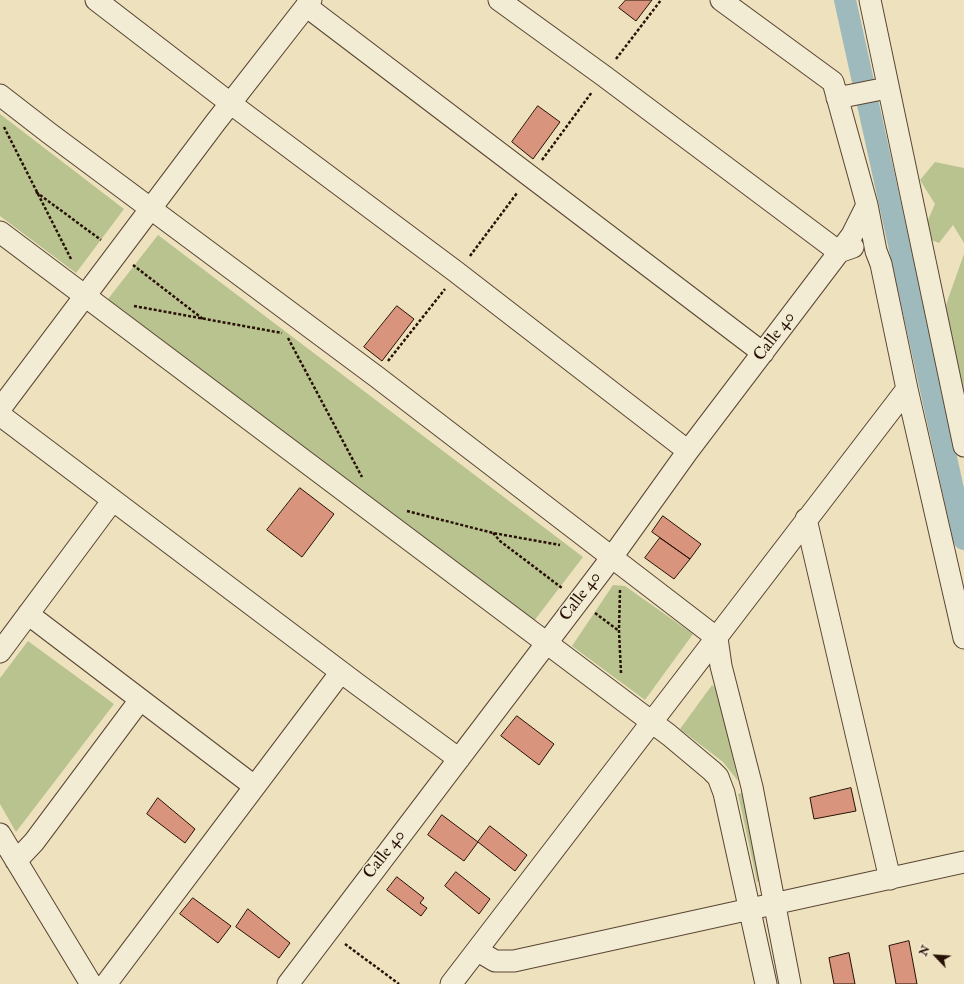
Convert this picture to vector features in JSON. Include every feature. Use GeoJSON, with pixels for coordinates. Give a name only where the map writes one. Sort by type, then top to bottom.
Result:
{"type":"FeatureCollection","features":[{"type":"Feature","properties":{"kind":"street"},"geometry":{"type":"LineString","coordinates":[[96,0],[230,103],[449,266],[688,451]]}},
{"type":"Feature","properties":{"kind":"street"},"geometry":{"type":"LineString","coordinates":[[499,0],[604,76],[839,252],[852,247],[876,251]]}},
{"type":"Feature","properties":{"kind":"street"},"geometry":{"type":"LineString","coordinates":[[721,0],[833,82],[862,93]]}},
{"type":"Feature","properties":{"kind":"street"},"geometry":{"type":"LineString","coordinates":[[870,0],[862,93],[867,205],[876,251],[881,264],[907,388],[964,638]]}},
{"type":"Feature","properties":{"kind":"street"},"geometry":{"type":"LineString","coordinates":[[0,408],[152,209],[230,103],[308,3],[763,353]]}},
{"type":"Feature","properties":{"kind":"street"},"geometry":{"type":"LineString","coordinates":[[862,93],[964,446]]}},
{"type":"Feature","properties":{"kind":"street"},"geometry":{"type":"LineString","coordinates":[[0,95],[377,376],[716,638],[721,666],[752,787],[790,984]]}},
{"type":"Feature","properties":{"kind":"street","name":"Calle 40"},"geometry":{"type":"LineString","coordinates":[[288,984],[612,557],[688,451],[852,235],[867,205]]}},
{"type":"Feature","properties":{"kind":"street"},"geometry":{"type":"LineString","coordinates":[[0,232],[652,722],[718,777],[724,793],[766,984]]}},
{"type":"Feature","properties":{"kind":"street"},"geometry":{"type":"LineString","coordinates":[[451,984],[478,951],[907,388]]}},
{"type":"Feature","properties":{"kind":"street"},"geometry":{"type":"LineString","coordinates":[[0,415],[459,759]]}},
{"type":"Feature","properties":{"kind":"street"},"geometry":{"type":"LineString","coordinates":[[0,652],[113,500]]}},
{"type":"Feature","properties":{"kind":"street"},"geometry":{"type":"LineString","coordinates":[[806,519],[890,879]]}},
{"type":"Feature","properties":{"kind":"street"},"geometry":{"type":"LineString","coordinates":[[28,614],[254,786]]}},
{"type":"Feature","properties":{"kind":"street"},"geometry":{"type":"LineString","coordinates":[[106,984],[341,672]]}},
{"type":"Feature","properties":{"kind":"street"},"geometry":{"type":"LineString","coordinates":[[16,861],[34,842],[140,700]]}},
{"type":"Feature","properties":{"kind":"street"},"geometry":{"type":"LineString","coordinates":[[0,834],[91,984]]}},
{"type":"Feature","properties":{"kind":"street"},"geometry":{"type":"LineString","coordinates":[[478,951],[495,961],[514,962],[964,862]]}},
{"type":"Feature","properties":{"kind":"path"},"geometry":{"type":"LineString","coordinates":[[466,262],[661,0]]}},
{"type":"Feature","properties":{"kind":"path"},"geometry":{"type":"LineString","coordinates":[[4,127],[73,262]]}},
{"type":"Feature","properties":{"kind":"path"},"geometry":{"type":"LineString","coordinates":[[385,365],[449,284]]}},
{"type":"Feature","properties":{"kind":"path"},"geometry":{"type":"LineString","coordinates":[[127,304],[286,334],[362,478]]}},
{"type":"Feature","properties":{"kind":"path"},"geometry":{"type":"LineString","coordinates":[[402,510],[492,533],[562,546]]}},
{"type":"Feature","properties":{"kind":"path"},"geometry":{"type":"LineString","coordinates":[[492,533],[500,541],[618,631]]}},
{"type":"Feature","properties":{"kind":"path"},"geometry":{"type":"LineString","coordinates":[[620,587],[618,631],[621,678]]}},
{"type":"Feature","properties":{"kind":"path"},"geometry":{"type":"LineString","coordinates":[[327,931],[399,984]]}},
{"type":"Feature","properties":{"kind":"green space"},"geometry":{"type":"Polygon","coordinates":[[[0,114],[124,209],[76,273],[0,216],[0,114]]]}},
{"type":"Feature","properties":{"kind":"green space"},"geometry":{"type":"Polygon","coordinates":[[[935,162],[964,168],[964,243],[953,225],[939,243],[921,236],[935,204],[920,180],[935,162]]]}},
{"type":"Feature","properties":{"kind":"green space"},"geometry":{"type":"Polygon","coordinates":[[[158,235],[583,557],[534,621],[108,299],[158,235]]]}},
{"type":"Feature","properties":{"kind":"green space"},"geometry":{"type":"Polygon","coordinates":[[[964,254],[964,403],[955,392],[925,381],[948,299],[964,254]]]}},
{"type":"Feature","properties":{"kind":"green space"},"geometry":{"type":"Polygon","coordinates":[[[613,585],[625,586],[693,634],[645,700],[572,646],[613,585]]]}},
{"type":"Feature","properties":{"kind":"green space"},"geometry":{"type":"Polygon","coordinates":[[[28,641],[114,704],[16,832],[0,804],[0,678],[28,641]]]}},
{"type":"Feature","properties":{"kind":"green space"},"geometry":{"type":"Polygon","coordinates":[[[712,685],[716,688],[719,696],[738,781],[723,762],[680,729],[712,685]]]}},
{"type":"Feature","properties":{"kind":"green space"},"geometry":{"type":"Polygon","coordinates":[[[742,793],[761,881],[757,882],[738,794],[742,793]]]}},
{"type":"Feature","properties":{"kind":"building"},"geometry":{"type":"Polygon","coordinates":[[[626,0],[652,0],[636,21],[619,8],[626,0]]]}},
{"type":"Feature","properties":{"kind":"building"},"geometry":{"type":"Polygon","coordinates":[[[538,106],[560,122],[533,159],[512,142],[538,106]]]}},
{"type":"Feature","properties":{"kind":"building"},"geometry":{"type":"Polygon","coordinates":[[[397,306],[414,319],[382,361],[364,347],[397,306]]]}},
{"type":"Feature","properties":{"kind":"building"},"geometry":{"type":"Polygon","coordinates":[[[300,488],[334,514],[302,557],[267,530],[300,488]]]}},
{"type":"Feature","properties":{"kind":"building"},"geometry":{"type":"Polygon","coordinates":[[[663,516],[701,544],[690,559],[652,532],[663,516]]]}},
{"type":"Feature","properties":{"kind":"building"},"geometry":{"type":"Polygon","coordinates":[[[660,538],[690,559],[674,579],[645,558],[660,538]]]}},
{"type":"Feature","properties":{"kind":"building"},"geometry":{"type":"Polygon","coordinates":[[[517,716],[554,744],[539,765],[501,736],[517,716]]]}},
{"type":"Feature","properties":{"kind":"building"},"geometry":{"type":"Polygon","coordinates":[[[851,788],[856,811],[814,819],[810,798],[851,788]]]}},
{"type":"Feature","properties":{"kind":"building"},"geometry":{"type":"Polygon","coordinates":[[[158,798],[195,829],[185,843],[147,814],[158,798]]]}},
{"type":"Feature","properties":{"kind":"building"},"geometry":{"type":"Polygon","coordinates":[[[442,815],[478,842],[464,861],[428,835],[442,815]]]}},
{"type":"Feature","properties":{"kind":"building"},"geometry":{"type":"Polygon","coordinates":[[[490,826],[527,855],[515,871],[478,842],[490,826]]]}},
{"type":"Feature","properties":{"kind":"building"},"geometry":{"type":"Polygon","coordinates":[[[456,872],[490,899],[479,914],[445,886],[456,872]]]}},
{"type":"Feature","properties":{"kind":"building"},"geometry":{"type":"Polygon","coordinates":[[[397,877],[424,898],[420,903],[427,908],[421,916],[387,890],[397,877]]]}},
{"type":"Feature","properties":{"kind":"building"},"geometry":{"type":"Polygon","coordinates":[[[193,898],[231,926],[218,943],[180,914],[193,898]]]}},
{"type":"Feature","properties":{"kind":"building"},"geometry":{"type":"Polygon","coordinates":[[[248,909],[290,943],[279,958],[236,927],[248,909]]]}},
{"type":"Feature","properties":{"kind":"building"},"geometry":{"type":"Polygon","coordinates":[[[909,941],[917,984],[896,984],[889,946],[909,941]]]}},
{"type":"Feature","properties":{"kind":"building"},"geometry":{"type":"Polygon","coordinates":[[[849,953],[855,984],[834,984],[829,958],[849,953]]]}},
{"type":"Feature","properties":{"kind":"waterway"},"geometry":{"type":"LineString","coordinates":[[845,0],[964,539]]}}]}
